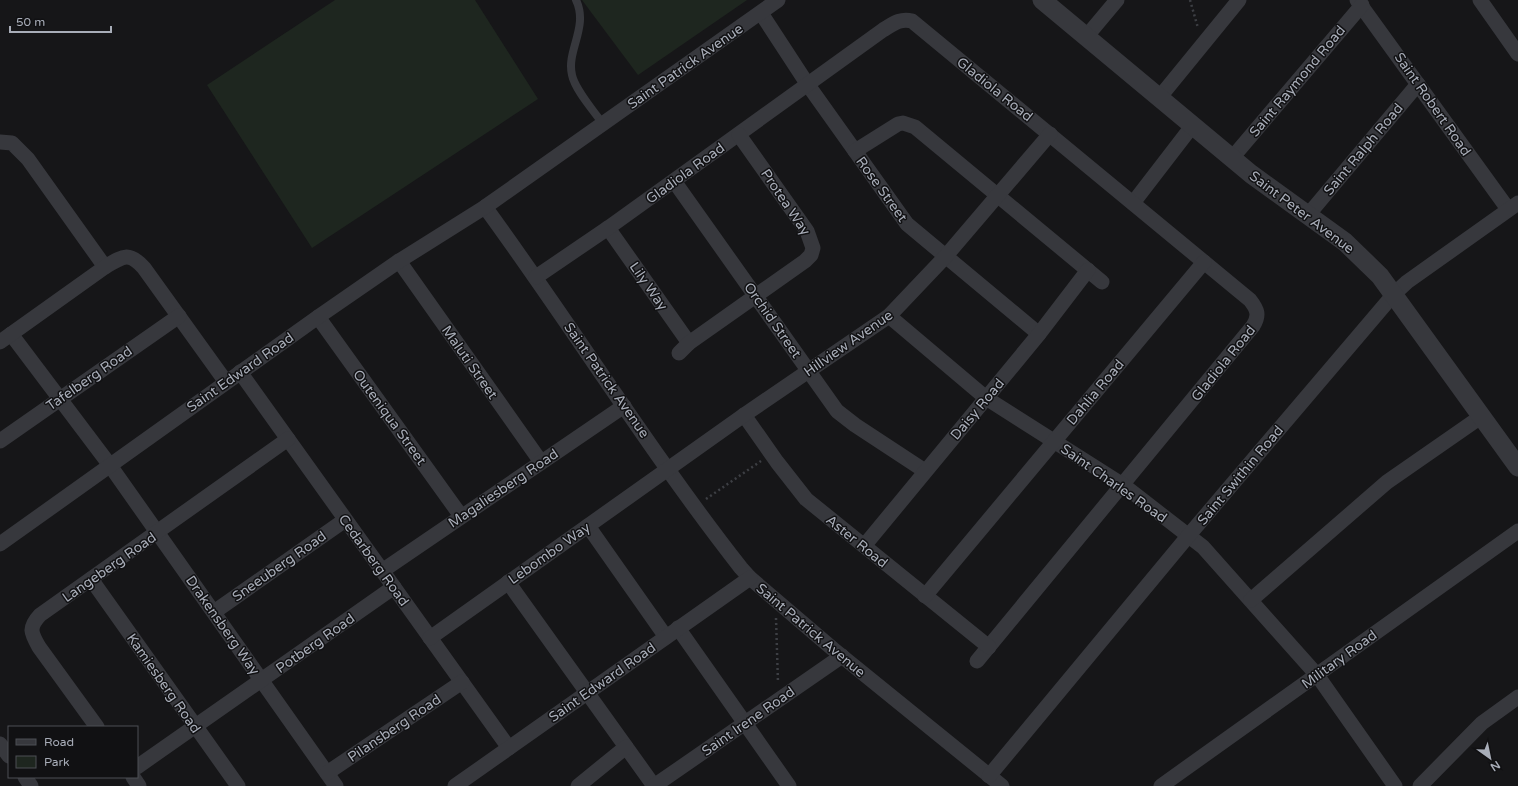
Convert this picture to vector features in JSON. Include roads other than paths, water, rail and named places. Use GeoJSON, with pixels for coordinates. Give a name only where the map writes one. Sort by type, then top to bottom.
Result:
{"type":"FeatureCollection","features":[{"type":"Feature","properties":{"kind":"street","name":"Saint Patrick Avenue"},"geometry":{"type":"LineString","coordinates":[[778,0],[485,207],[536,277],[668,469],[750,578],[842,656],[1002,786]]}},
{"type":"Feature","properties":{"kind":"street","name":"Saint Peter Avenue"},"geometry":{"type":"LineString","coordinates":[[1042,0],[1232,158],[1345,242],[1380,276],[1518,467]]}},
{"type":"Feature","properties":{"kind":"street"},"geometry":{"type":"LineString","coordinates":[[1086,37],[1117,0]]}},
{"type":"Feature","properties":{"kind":"street"},"geometry":{"type":"LineString","coordinates":[[1159,98],[1239,0]]}},
{"type":"Feature","properties":{"kind":"street"},"geometry":{"type":"LineString","coordinates":[[1480,0],[1518,54]]}},
{"type":"Feature","properties":{"kind":"street","name":"Saint Robert Road"},"geometry":{"type":"LineString","coordinates":[[1359,2],[1418,84],[1513,206]]}},
{"type":"Feature","properties":{"kind":"street","name":"Saint Raymond Road"},"geometry":{"type":"LineString","coordinates":[[1232,158],[1359,2]]}},
{"type":"Feature","properties":{"kind":"street","name":"Rose Street"},"geometry":{"type":"LineString","coordinates":[[761,13],[808,85],[907,224],[1039,334]]}},
{"type":"Feature","properties":{"kind":"street","name":"Gladiola Road"},"geometry":{"type":"LineString","coordinates":[[536,277],[739,135],[883,30],[900,20],[912,21],[1250,300],[1258,313],[1257,320],[1124,486]]}},
{"type":"Feature","properties":{"kind":"street","name":"Saint Ralph Road"},"geometry":{"type":"LineString","coordinates":[[1308,215],[1418,84]]}},
{"type":"Feature","properties":{"kind":"street"},"geometry":{"type":"LineString","coordinates":[[855,151],[891,127],[903,123],[915,127],[999,195],[1102,282]]}},
{"type":"Feature","properties":{"kind":"street"},"geometry":{"type":"LineString","coordinates":[[1133,203],[1193,125]]}},
{"type":"Feature","properties":{"kind":"street","name":"Hillview Avenue"},"geometry":{"type":"LineString","coordinates":[[668,469],[889,316],[945,257],[1050,134]]}},
{"type":"Feature","properties":{"kind":"street","name":"Protea Way"},"geometry":{"type":"LineString","coordinates":[[739,135],[807,231],[814,248],[811,255],[804,261],[756,297]]}},
{"type":"Feature","properties":{"kind":"street"},"geometry":{"type":"LineString","coordinates":[[0,142],[12,142],[28,159],[105,267]]}},
{"type":"Feature","properties":{"kind":"street","name":"Orchid Street"},"geometry":{"type":"LineString","coordinates":[[674,181],[830,402],[844,418],[925,471]]}},
{"type":"Feature","properties":{"kind":"street","name":"Saint Swithin Road"},"geometry":{"type":"LineString","coordinates":[[989,776],[1189,535],[1394,294],[1407,282],[1513,206]]}},
{"type":"Feature","properties":{"kind":"street","name":"Saint Edward Road"},"geometry":{"type":"LineString","coordinates":[[0,544],[109,464],[318,317],[399,261],[485,207]]}},
{"type":"Feature","properties":{"kind":"street","name":"Lily Way"},"geometry":{"type":"LineString","coordinates":[[608,228],[684,348],[756,297]]}},
{"type":"Feature","properties":{"kind":"street"},"geometry":{"type":"LineString","coordinates":[[6,338],[105,267],[118,259],[129,257],[135,258],[226,382]]}},
{"type":"Feature","properties":{"kind":"street","name":"Maluti Street"},"geometry":{"type":"LineString","coordinates":[[399,261],[541,462]]}},
{"type":"Feature","properties":{"kind":"street","name":"Dahlia Road"},"geometry":{"type":"LineString","coordinates":[[925,596],[1204,262]]}},
{"type":"Feature","properties":{"kind":"street","name":"Daisy Road"},"geometry":{"type":"LineString","coordinates":[[864,546],[1039,334],[1088,270]]}},
{"type":"Feature","properties":{"kind":"street","name":"Tafelberg Road"},"geometry":{"type":"LineString","coordinates":[[0,441],[178,316]]}},
{"type":"Feature","properties":{"kind":"street","name":"Saint Charles Road"},"geometry":{"type":"LineString","coordinates":[[889,316],[986,398],[1124,486],[1203,547],[1317,675],[1396,786]]}},
{"type":"Feature","properties":{"kind":"street","name":"Outeniqua Street"},"geometry":{"type":"LineString","coordinates":[[318,317],[461,516]]}},
{"type":"Feature","properties":{"kind":"street","name":"Drakensberg Way"},"geometry":{"type":"LineString","coordinates":[[6,338],[59,399],[109,464],[336,786]]}},
{"type":"Feature","properties":{"kind":"street","name":"Cedarberg Road"},"geometry":{"type":"LineString","coordinates":[[240,372],[509,748]]}},
{"type":"Feature","properties":{"kind":"street","name":"Magaliesberg Road"},"geometry":{"type":"LineString","coordinates":[[382,570],[624,406]]}},
{"type":"Feature","properties":{"kind":"street","name":"Aster Road"},"geometry":{"type":"LineString","coordinates":[[744,415],[806,498],[989,647]]}},
{"type":"Feature","properties":{"kind":"street"},"geometry":{"type":"LineString","coordinates":[[1251,600],[1387,482],[1413,462],[1482,416]]}},
{"type":"Feature","properties":{"kind":"street","name":"Langeberg Road"},"geometry":{"type":"LineString","coordinates":[[96,726],[39,647],[32,630],[33,623],[40,615],[288,439]]}},
{"type":"Feature","properties":{"kind":"street","name":"Lebombo Way"},"geometry":{"type":"LineString","coordinates":[[430,638],[668,469]]}},
{"type":"Feature","properties":{"kind":"street"},"geometry":{"type":"LineString","coordinates":[[977,661],[1124,486]]}},
{"type":"Feature","properties":{"kind":"street","name":"Sneeuberg Road"},"geometry":{"type":"LineString","coordinates":[[214,612],[345,520]]}},
{"type":"Feature","properties":{"kind":"street"},"geometry":{"type":"LineString","coordinates":[[588,526],[745,724],[789,786]]}},
{"type":"Feature","properties":{"kind":"street","name":"Military Road"},"geometry":{"type":"LineString","coordinates":[[1161,786],[1518,531]]}},
{"type":"Feature","properties":{"kind":"street","name":"Saint Edward Road"},"geometry":{"type":"LineString","coordinates":[[455,786],[750,578]]}},
{"type":"Feature","properties":{"kind":"street","name":"Kamiesberg Road"},"geometry":{"type":"LineString","coordinates":[[91,579],[238,786]]}},
{"type":"Feature","properties":{"kind":"street","name":"Saint Irene Road"},"geometry":{"type":"LineString","coordinates":[[508,582],[654,786],[842,656]]}},
{"type":"Feature","properties":{"kind":"street","name":"Potberg Road"},"geometry":{"type":"LineString","coordinates":[[138,766],[394,587]]}},
{"type":"Feature","properties":{"kind":"street","name":"Pilansberg Road"},"geometry":{"type":"LineString","coordinates":[[327,773],[462,682]]}},
{"type":"Feature","properties":{"kind":"street"},"geometry":{"type":"LineString","coordinates":[[1420,786],[1482,723],[1518,697]]}},
{"type":"Feature","properties":{"kind":"street"},"geometry":{"type":"LineString","coordinates":[[0,744],[8,755]]}},
{"type":"Feature","properties":{"kind":"street"},"geometry":{"type":"LineString","coordinates":[[578,786],[626,747]]}},
{"type":"Feature","properties":{"kind":"lane"},"geometry":{"type":"LineString","coordinates":[[576,0],[581,14],[571,74],[577,87],[603,124]]}}]}
